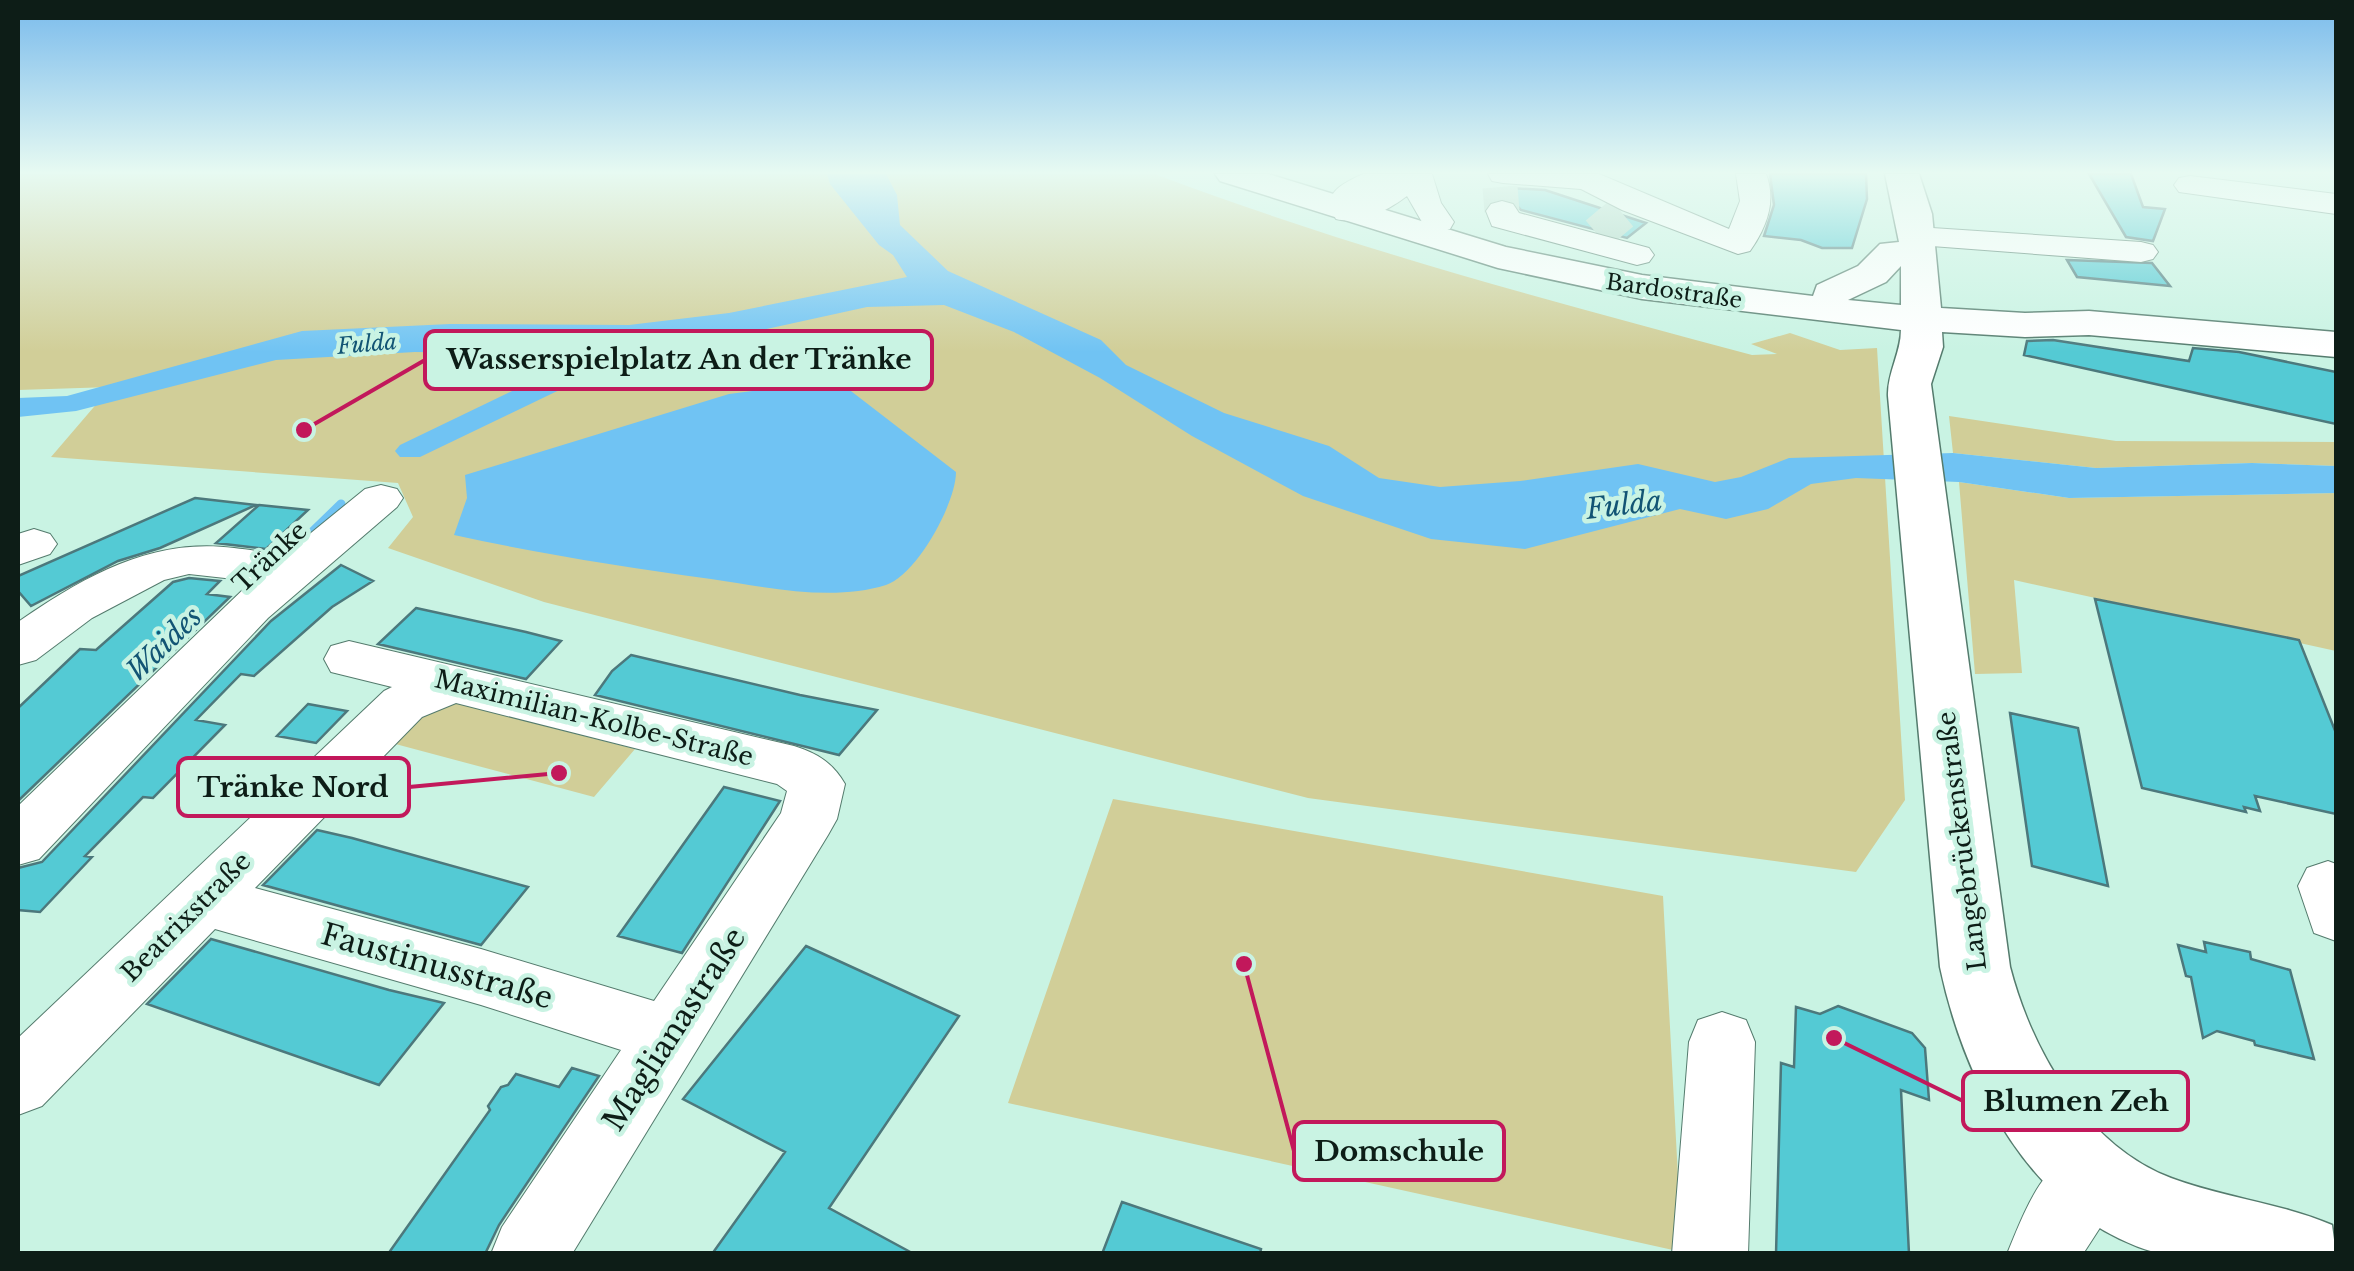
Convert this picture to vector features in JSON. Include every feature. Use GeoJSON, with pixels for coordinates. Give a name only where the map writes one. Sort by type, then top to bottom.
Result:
{"type":"FeatureCollection","features":[{"type":"Feature","properties":{"kind":"main road","name":"Bardostraße"},"geometry":{"type":"LineString","coordinates":[[1477,233],[1560,272],[1777,305],[1846,327],[1907,312]]}},
{"type":"Feature","properties":{"kind":"main road","name":"Bardostraße"},"geometry":{"type":"LineString","coordinates":[[1494,233],[1635,262],[1830,293],[1907,312]]}},
{"type":"Feature","properties":{"kind":"main road","name":"Langebrückenstraße"},"geometry":{"type":"LineString","coordinates":[[1905,233],[1907,312],[1933,599],[1983,1001],[1996,1039],[2047,1130],[2090,1178],[2122,1199],[2156,1214],[2303,1254]]}},
{"type":"Feature","properties":{"kind":"main road"},"geometry":{"type":"LineString","coordinates":[[1907,312],[2014,308],[2089,323],[2336,344]]}},
{"type":"Feature","properties":{"kind":"main road"},"geometry":{"type":"LineString","coordinates":[[1907,312],[2025,325],[2089,323]]}},
{"type":"Feature","properties":{"kind":"street"},"geometry":{"type":"LineString","coordinates":[[1617,233],[1635,262],[1658,233]]}},
{"type":"Feature","properties":{"kind":"street"},"geometry":{"type":"LineString","coordinates":[[1710,233],[1738,244],[1744,233]]}},
{"type":"Feature","properties":{"kind":"street"},"geometry":{"type":"LineString","coordinates":[[1907,312],[2141,252]]}},
{"type":"Feature","properties":{"kind":"street","name":"Tränke"},"geometry":{"type":"LineString","coordinates":[[18,800],[260,567],[366,490],[342,548],[251,606],[18,842]]}},
{"type":"Feature","properties":{"kind":"street"},"geometry":{"type":"LineString","coordinates":[[18,648],[53,618],[158,566],[190,559],[260,567]]}},
{"type":"Feature","properties":{"kind":"street","name":"Maximilian-Kolbe-Straße"},"geometry":{"type":"LineString","coordinates":[[349,658],[794,767],[817,784],[814,801]]}},
{"type":"Feature","properties":{"kind":"street","name":"Beatrixstraße"},"geometry":{"type":"LineString","coordinates":[[18,1083],[403,704],[453,684]]}},
{"type":"Feature","properties":{"kind":"street","name":"Maglianastraße"},"geometry":{"type":"LineString","coordinates":[[529,1254],[808,819],[814,801]]}},
{"type":"Feature","properties":{"kind":"street","name":"Faustinusstraße"},"geometry":{"type":"LineString","coordinates":[[203,900],[481,977],[670,1036]]}},
{"type":"Feature","properties":{"kind":"street"},"geometry":{"type":"LineString","coordinates":[[1710,1254],[1722,1042]]}},
{"type":"Feature","properties":{"kind":"street"},"geometry":{"type":"LineString","coordinates":[[2045,1254],[2058,1221],[2090,1178]]}},
{"type":"Feature","properties":{"kind":"shaded area"},"geometry":{"type":"Polygon","coordinates":[[[18,233],[1325,233],[1526,294],[1752,355],[1777,354],[1751,344],[1790,333],[1840,350],[1877,348],[1905,800],[1856,872],[1308,798],[544,602],[388,548],[413,517],[398,483],[51,457],[111,387],[18,390],[18,233]]]}},
{"type":"Feature","properties":{"kind":"shaded area"},"geometry":{"type":"Polygon","coordinates":[[[1949,416],[2116,441],[2336,442],[2336,466],[2252,463],[2096,468],[1953,453],[1949,416]]]}},
{"type":"Feature","properties":{"kind":"shaded area"},"geometry":{"type":"Polygon","coordinates":[[[1959,482],[2069,498],[2336,493],[2336,651],[2014,580],[2022,673],[1975,674],[1959,482]]]}},
{"type":"Feature","properties":{"kind":"shaded area"},"geometry":{"type":"Polygon","coordinates":[[[447,701],[635,749],[594,797],[388,742],[418,712],[447,701]]]}},
{"type":"Feature","properties":{"kind":"shaded area"},"geometry":{"type":"Polygon","coordinates":[[[1113,799],[1663,896],[1682,1252],[1008,1103],[1113,799]]]}},
{"type":"Feature","properties":{"kind":"water","name":"Fulda"},"geometry":{"type":"Polygon","coordinates":[[[870,233],[909,233],[948,271],[1101,340],[1126,365],[1224,413],[1329,446],[1379,478],[1440,487],[1520,481],[1638,464],[1715,482],[1741,477],[1789,458],[1953,453],[2096,468],[2252,463],[2336,466],[2336,493],[2069,498],[1959,482],[1856,478],[1811,484],[1768,509],[1726,519],[1680,509],[1525,549],[1431,539],[1303,496],[1014,332],[944,305],[867,307],[621,361],[586,349],[567,353],[501,349],[486,353],[415,352],[276,360],[76,411],[18,417],[18,398],[67,396],[302,331],[450,324],[629,325],[729,313],[907,277],[893,255],[870,233]]]}},
{"type":"Feature","properties":{"kind":"water"},"geometry":{"type":"Polygon","coordinates":[[[828,381],[847,388],[956,472],[949,501],[933,536],[910,567],[886,585],[821,593],[776,589],[582,560],[454,535],[467,498],[465,475],[729,394],[828,381]]]}},
{"type":"Feature","properties":{"kind":"building"},"geometry":{"type":"Polygon","coordinates":[[[1856,233],[1852,248],[1822,248],[1801,240],[1764,236],[1856,233]]]}},
{"type":"Feature","properties":{"kind":"building"},"geometry":{"type":"Polygon","coordinates":[[[2124,233],[2156,233],[2153,241],[2126,237],[2124,233]]]}},
{"type":"Feature","properties":{"kind":"building"},"geometry":{"type":"Polygon","coordinates":[[[2067,260],[2152,263],[2170,286],[2077,277],[2067,260]]]}},
{"type":"Feature","properties":{"kind":"building"},"geometry":{"type":"Polygon","coordinates":[[[2053,340],[2189,361],[2193,348],[2239,352],[2336,372],[2336,424],[2024,355],[2027,341],[2053,340]]]}},
{"type":"Feature","properties":{"kind":"building"},"geometry":{"type":"Polygon","coordinates":[[[195,498],[256,505],[160,548],[118,561],[31,606],[18,591],[18,576],[195,498]]]}},
{"type":"Feature","properties":{"kind":"building"},"geometry":{"type":"Polygon","coordinates":[[[259,505],[308,510],[266,549],[216,543],[259,505]]]}},
{"type":"Feature","properties":{"kind":"building"},"geometry":{"type":"Polygon","coordinates":[[[341,565],[373,581],[332,607],[254,676],[241,674],[196,720],[225,725],[153,798],[143,797],[85,856],[92,857],[40,912],[18,910],[18,868],[42,862],[271,621],[341,565]]]}},
{"type":"Feature","properties":{"kind":"building"},"geometry":{"type":"Polygon","coordinates":[[[189,578],[220,581],[207,594],[230,597],[18,801],[18,708],[80,649],[96,650],[173,582],[189,578]]]}},
{"type":"Feature","properties":{"kind":"building"},"geometry":{"type":"Polygon","coordinates":[[[2095,599],[2299,640],[2336,733],[2336,814],[2255,796],[2260,811],[2244,807],[2246,812],[2142,788],[2095,599]]]}},
{"type":"Feature","properties":{"kind":"building"},"geometry":{"type":"Polygon","coordinates":[[[416,608],[561,641],[526,679],[378,644],[416,608]]]}},
{"type":"Feature","properties":{"kind":"building"},"geometry":{"type":"Polygon","coordinates":[[[631,655],[877,710],[839,755],[595,695],[612,671],[631,655]]]}},
{"type":"Feature","properties":{"kind":"building"},"geometry":{"type":"Polygon","coordinates":[[[308,704],[347,711],[316,743],[277,736],[308,704]]]}},
{"type":"Feature","properties":{"kind":"building"},"geometry":{"type":"Polygon","coordinates":[[[2010,713],[2078,728],[2108,886],[2032,866],[2010,713]]]}},
{"type":"Feature","properties":{"kind":"building"},"geometry":{"type":"Polygon","coordinates":[[[724,787],[780,801],[682,953],[618,936],[724,787]]]}},
{"type":"Feature","properties":{"kind":"building"},"geometry":{"type":"Polygon","coordinates":[[[317,830],[528,887],[481,945],[263,885],[317,830]]]}},
{"type":"Feature","properties":{"kind":"building"},"geometry":{"type":"Polygon","coordinates":[[[211,939],[444,1003],[379,1085],[147,1004],[211,939]]]}},
{"type":"Feature","properties":{"kind":"building"},"geometry":{"type":"Polygon","coordinates":[[[2204,942],[2250,952],[2251,959],[2290,970],[2314,1059],[2217,1031],[2203,1038],[2191,977],[2186,976],[2178,945],[2206,952],[2204,942]]]}},
{"type":"Feature","properties":{"kind":"building"},"geometry":{"type":"Polygon","coordinates":[[[806,946],[959,1016],[829,1208],[914,1254],[712,1254],[785,1152],[683,1099],[806,946]]]}},
{"type":"Feature","properties":{"kind":"building"},"geometry":{"type":"Polygon","coordinates":[[[1838,1006],[1912,1033],[1925,1048],[1929,1100],[1901,1090],[1909,1254],[1776,1254],[1781,1063],[1794,1067],[1796,1007],[1820,1014],[1838,1006]]]}},
{"type":"Feature","properties":{"kind":"building"},"geometry":{"type":"Polygon","coordinates":[[[572,1068],[599,1076],[499,1225],[485,1254],[388,1254],[490,1110],[488,1106],[501,1087],[508,1085],[516,1074],[559,1087],[572,1068]]]}},
{"type":"Feature","properties":{"kind":"building"},"geometry":{"type":"Polygon","coordinates":[[[1122,1202],[1261,1249],[1260,1254],[1102,1254],[1122,1202]]]}},
{"type":"Feature","properties":{"kind":"waterway"},"geometry":{"type":"LineString","coordinates":[[410,451],[593,363],[629,336]]}},
{"type":"Feature","properties":{"kind":"waterway","name":"Waides"},"geometry":{"type":"LineString","coordinates":[[306,538],[341,504]]}},
{"type":"Feature","properties":{"kind":"place","name":"Wasserspielplatz An der Tränke"},"geometry":{"type":"Point","coordinates":[304,430]}},
{"type":"Feature","properties":{"kind":"place","name":"Tränke Nord"},"geometry":{"type":"Point","coordinates":[559,773]}},
{"type":"Feature","properties":{"kind":"place","name":"Domschule"},"geometry":{"type":"Point","coordinates":[1244,964]}},
{"type":"Feature","properties":{"kind":"place","name":"Blumen Zeh"},"geometry":{"type":"Point","coordinates":[1834,1038]}}]}
